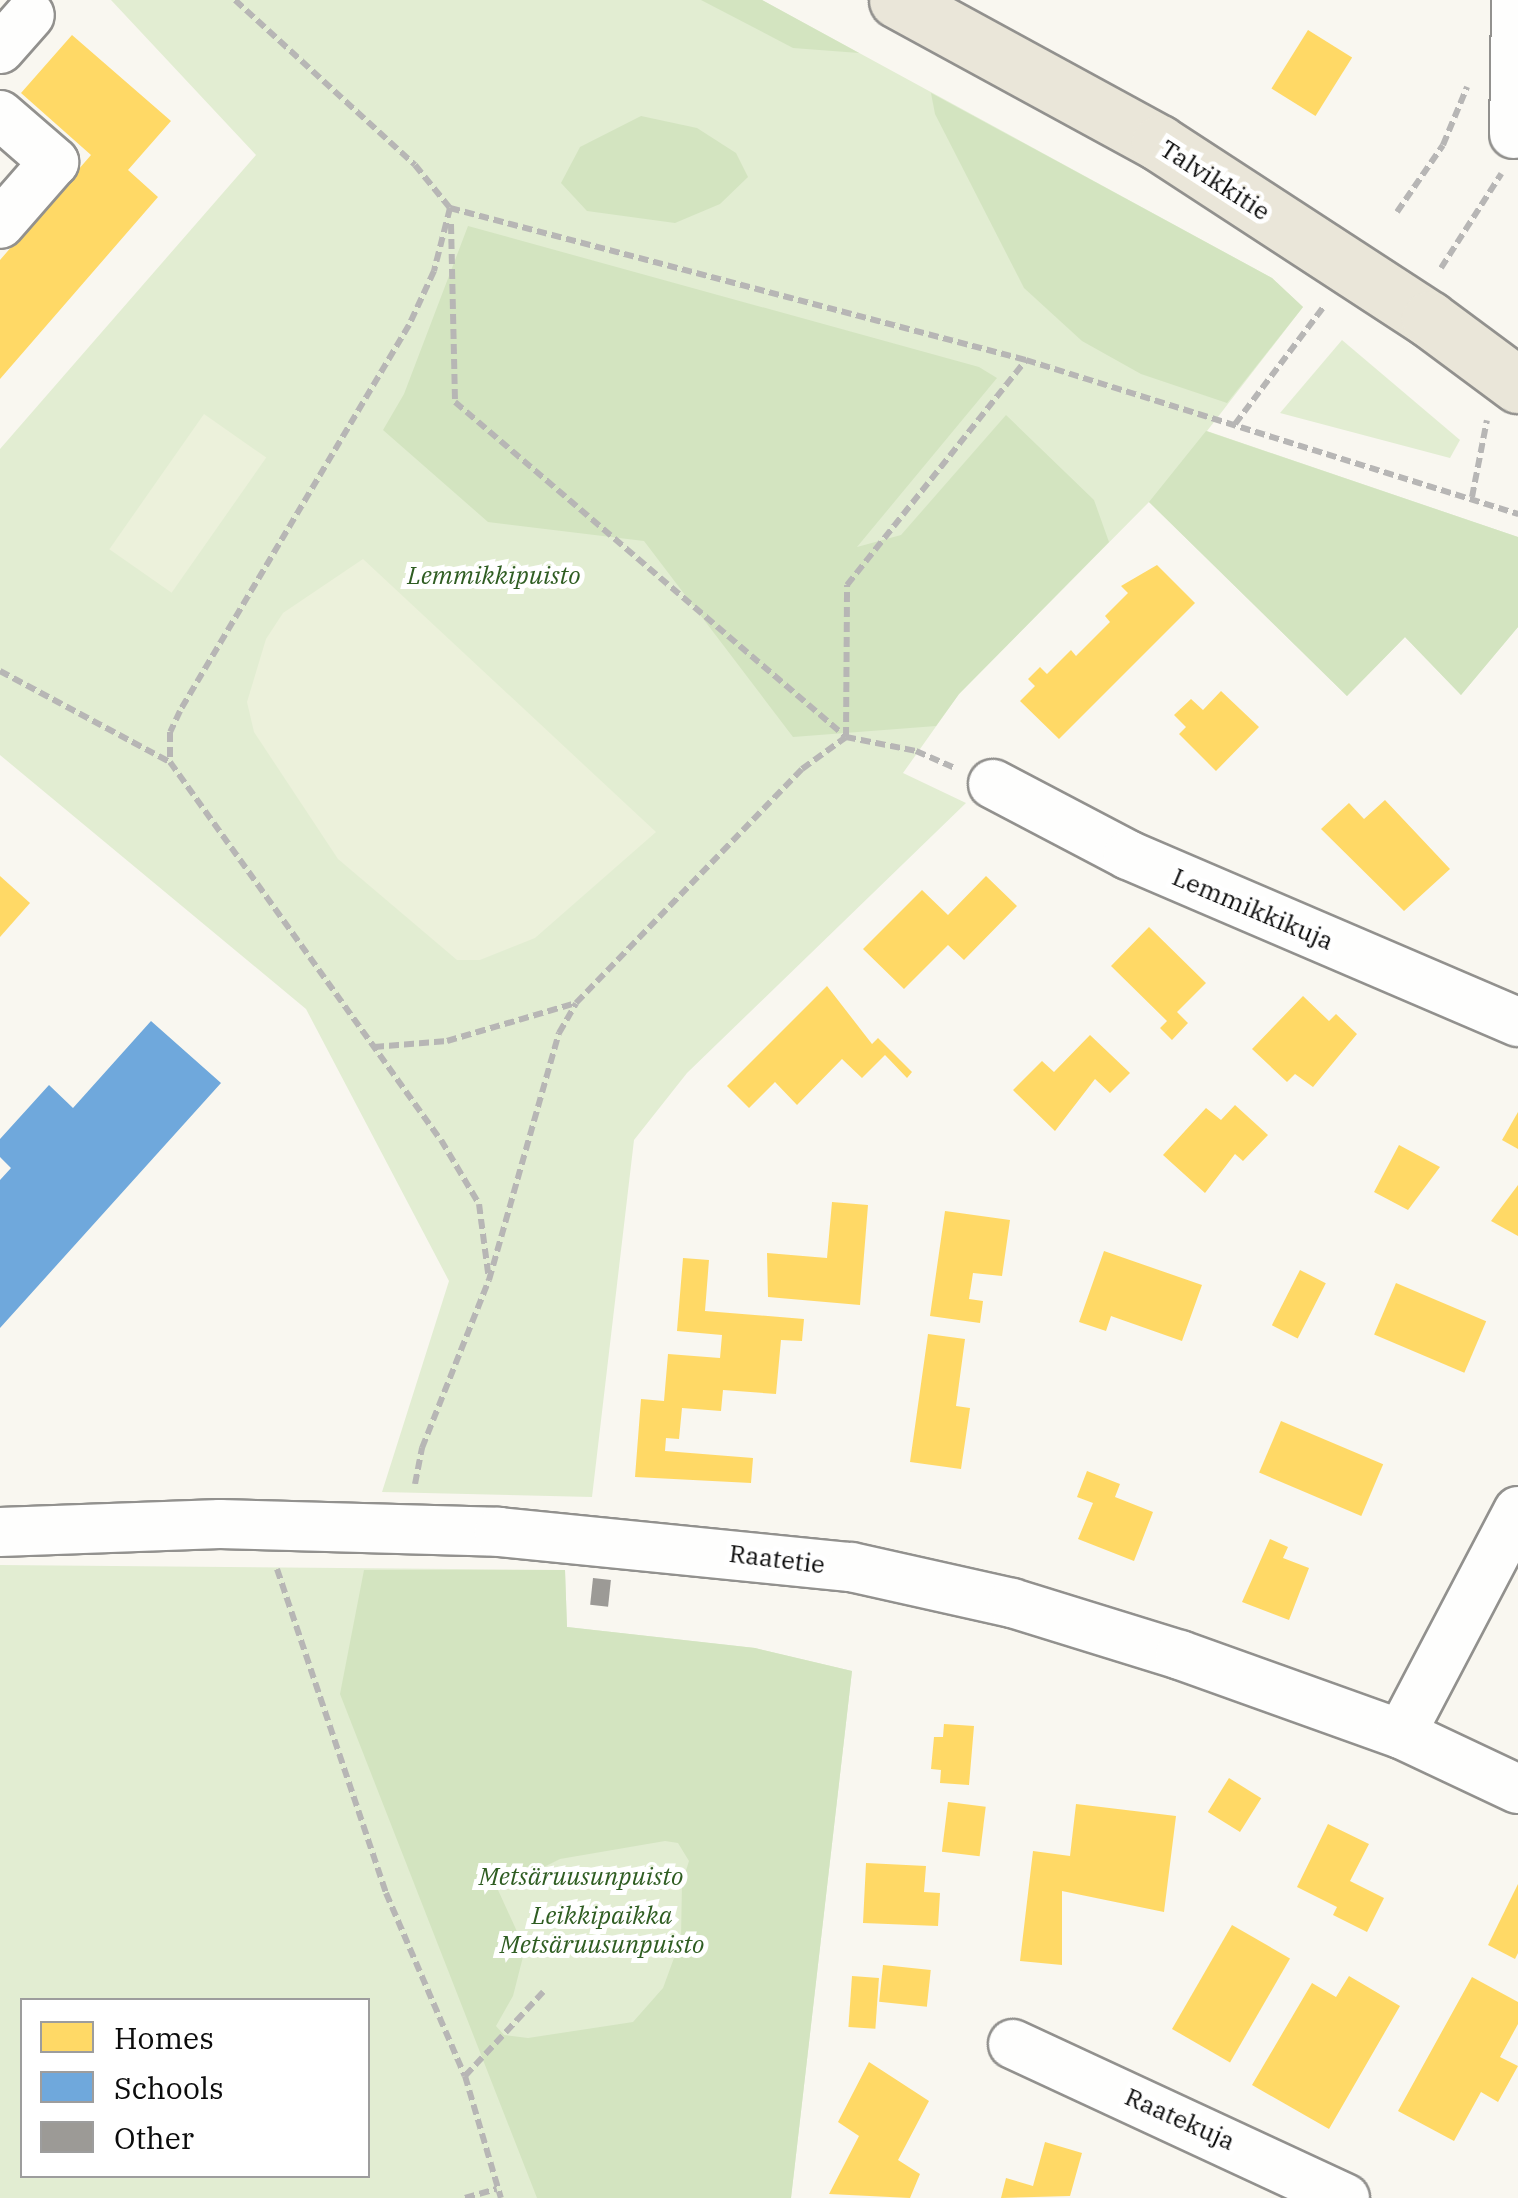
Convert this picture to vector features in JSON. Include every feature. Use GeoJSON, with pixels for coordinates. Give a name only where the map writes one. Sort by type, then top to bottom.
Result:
{"type":"FeatureCollection","features":[{"type":"Feature","properties":{"kind":"main road","name":"Talvikkitie"},"geometry":{"type":"LineString","coordinates":[[896,0],[1159,143],[1429,319],[1503,400]]}},
{"type":"Feature","properties":{"kind":"street"},"geometry":{"type":"LineString","coordinates":[[1514,134],[1516,0]]}},
{"type":"Feature","properties":{"kind":"street"},"geometry":{"type":"LineString","coordinates":[[0,115],[54,162],[0,224]]}},
{"type":"Feature","properties":{"kind":"street","name":"Lemmikkikuja"},"geometry":{"type":"LineString","coordinates":[[992,784],[1128,855],[1518,1022]]}},
{"type":"Feature","properties":{"kind":"street"},"geometry":{"type":"LineString","coordinates":[[1402,1734],[1518,1511]]}},
{"type":"Feature","properties":{"kind":"street","name":"Raatetie"},"geometry":{"type":"LineString","coordinates":[[0,1532],[270,1526],[612,1539],[851,1567],[1012,1603],[1402,1734],[1518,1790]]}},
{"type":"Feature","properties":{"kind":"street","name":"Raatekuja"},"geometry":{"type":"LineString","coordinates":[[1012,2044],[1346,2198]]}},
{"type":"Feature","properties":{"kind":"path"},"geometry":{"type":"LineString","coordinates":[[236,0],[415,165],[450,208],[1026,360],[1518,514]]}},
{"type":"Feature","properties":{"kind":"path"},"geometry":{"type":"LineString","coordinates":[[1398,212],[1442,145],[1470,76]]}},
{"type":"Feature","properties":{"kind":"path"},"geometry":{"type":"LineString","coordinates":[[1436,276],[1498,186],[1514,134]]}},
{"type":"Feature","properties":{"kind":"path"},"geometry":{"type":"LineString","coordinates":[[450,208],[455,402],[846,737],[916,751],[992,784]]}},
{"type":"Feature","properties":{"kind":"path"},"geometry":{"type":"LineString","coordinates":[[170,762],[170,732],[180,711],[408,325],[434,271],[450,208]]}},
{"type":"Feature","properties":{"kind":"path"},"geometry":{"type":"LineString","coordinates":[[1235,424],[1330,298]]}},
{"type":"Feature","properties":{"kind":"path"},"geometry":{"type":"LineString","coordinates":[[846,737],[847,585],[1026,360]]}},
{"type":"Feature","properties":{"kind":"path"},"geometry":{"type":"LineString","coordinates":[[1472,497],[1503,400]]}},
{"type":"Feature","properties":{"kind":"path"},"geometry":{"type":"LineString","coordinates":[[0,670],[170,762],[373,1047],[479,1204],[489,1280]]}},
{"type":"Feature","properties":{"kind":"path"},"geometry":{"type":"LineString","coordinates":[[405,1531],[422,1448],[489,1280],[559,1033],[576,1003],[802,770],[846,737]]}},
{"type":"Feature","properties":{"kind":"path"},"geometry":{"type":"LineString","coordinates":[[373,1047],[447,1042],[576,1003]]}},
{"type":"Feature","properties":{"kind":"path"},"geometry":{"type":"LineString","coordinates":[[270,1526],[279,1584],[294,1612],[386,1893],[466,2076],[501,2198]]}},
{"type":"Feature","properties":{"kind":"path"},"geometry":{"type":"LineString","coordinates":[[466,2076],[543,1992]]}},
{"type":"Feature","properties":{"kind":"path"},"geometry":{"type":"LineString","coordinates":[[465,2198],[498,2189]]}},
{"type":"Feature","properties":{"kind":"green space","name":"Lemmikkipuisto"},"geometry":{"type":"Polygon","coordinates":[[[111,0],[762,0],[1272,278],[1303,307],[1207,431],[1518,537],[1518,627],[1461,695],[1405,637],[1347,696],[1149,502],[959,694],[903,773],[966,803],[687,1073],[634,1140],[592,1497],[382,1492],[449,1281],[306,1009],[0,755],[0,449],[256,155],[111,0]]]}},
{"type":"Feature","properties":{"kind":"green space"},"geometry":{"type":"Polygon","coordinates":[[[701,0],[762,0],[859,53],[793,48],[701,0]]]}},
{"type":"Feature","properties":{"kind":"green space"},"geometry":{"type":"Polygon","coordinates":[[[931,93],[1272,278],[1303,307],[1227,403],[1141,374],[1082,341],[1024,288],[935,114],[931,93]]]}},
{"type":"Feature","properties":{"kind":"green space"},"geometry":{"type":"Polygon","coordinates":[[[641,116],[697,128],[736,153],[748,177],[720,204],[675,223],[587,211],[561,183],[580,147],[641,116]]]}},
{"type":"Feature","properties":{"kind":"green space"},"geometry":{"type":"Polygon","coordinates":[[[468,226],[979,367],[997,378],[857,547],[901,535],[1006,415],[1094,500],[1109,542],[959,694],[936,726],[793,737],[644,541],[488,522],[383,430],[404,394],[468,226]]]}},
{"type":"Feature","properties":{"kind":"green space"},"geometry":{"type":"Polygon","coordinates":[[[1342,340],[1460,440],[1450,458],[1280,413],[1342,340]]]}},
{"type":"Feature","properties":{"kind":"green space"},"geometry":{"type":"Polygon","coordinates":[[[204,414],[266,458],[172,593],[109,549],[204,414]]]}},
{"type":"Feature","properties":{"kind":"green space"},"geometry":{"type":"Polygon","coordinates":[[[1206,431],[1518,537],[1518,627],[1461,695],[1405,637],[1347,696],[1149,502],[1206,431]]]}},
{"type":"Feature","properties":{"kind":"green space"},"geometry":{"type":"Polygon","coordinates":[[[363,559],[656,832],[535,938],[480,960],[457,960],[338,859],[254,732],[247,702],[266,639],[283,613],[363,559]]]}},
{"type":"Feature","properties":{"kind":"green space","name":"Metsäruusunpuisto"},"geometry":{"type":"Polygon","coordinates":[[[0,1565],[565,1570],[567,1627],[755,1648],[852,1671],[791,2198],[0,2198],[0,1565]]]}},
{"type":"Feature","properties":{"kind":"green space"},"geometry":{"type":"Polygon","coordinates":[[[364,1570],[565,1570],[567,1627],[755,1648],[852,1671],[791,2198],[537,2198],[340,1694],[364,1570]],[[665,1841],[560,1859],[498,1890],[525,1949],[513,1996],[496,2026],[504,2035],[528,2038],[633,2022],[663,1988],[681,1939],[682,1883],[689,1861],[678,1843],[665,1841]]]}},
{"type":"Feature","properties":{"kind":"building: Homes"},"geometry":{"type":"Polygon","coordinates":[[[1308,30],[1352,58],[1316,116],[1271,89],[1308,30]]]}},
{"type":"Feature","properties":{"kind":"building: Homes"},"geometry":{"type":"Polygon","coordinates":[[[72,35],[171,121],[128,170],[158,197],[0,379],[0,260],[91,155],[21,93],[72,35]]]}},
{"type":"Feature","properties":{"kind":"building: Homes"},"geometry":{"type":"Polygon","coordinates":[[[1157,565],[1195,603],[1059,739],[1020,701],[1035,686],[1028,679],[1040,667],[1047,674],[1071,650],[1076,656],[1110,622],[1105,616],[1128,593],[1121,586],[1157,565]]]}},
{"type":"Feature","properties":{"kind":"building: Homes"},"geometry":{"type":"Polygon","coordinates":[[[1221,691],[1259,727],[1216,771],[1179,734],[1186,727],[1174,715],[1191,699],[1203,710],[1221,691]]]}},
{"type":"Feature","properties":{"kind":"building: Homes"},"geometry":{"type":"Polygon","coordinates":[[[1385,800],[1450,869],[1404,911],[1321,829],[1349,803],[1364,819],[1385,800]]]}},
{"type":"Feature","properties":{"kind":"building: Homes"},"geometry":{"type":"Polygon","coordinates":[[[0,876],[30,903],[0,937],[0,876]]]}},
{"type":"Feature","properties":{"kind":"building: Homes"},"geometry":{"type":"Polygon","coordinates":[[[986,876],[1017,906],[964,960],[948,945],[904,989],[863,949],[922,890],[948,915],[986,876]]]}},
{"type":"Feature","properties":{"kind":"building: Homes"},"geometry":{"type":"Polygon","coordinates":[[[1149,927],[1206,983],[1177,1012],[1188,1023],[1172,1040],[1160,1028],[1167,1021],[1111,966],[1149,927]]]}},
{"type":"Feature","properties":{"kind":"building: Homes"},"geometry":{"type":"Polygon","coordinates":[[[827,986],[872,1044],[878,1038],[912,1072],[907,1078],[885,1055],[862,1078],[842,1059],[797,1105],[775,1082],[749,1108],[727,1086],[827,986]]]}},
{"type":"Feature","properties":{"kind":"building: Homes"},"geometry":{"type":"Polygon","coordinates":[[[1303,996],[1329,1021],[1336,1014],[1357,1034],[1313,1087],[1295,1074],[1287,1082],[1252,1049],[1303,996]]]}},
{"type":"Feature","properties":{"kind":"building: Homes"},"geometry":{"type":"Polygon","coordinates":[[[1090,1035],[1130,1073],[1110,1093],[1095,1079],[1055,1131],[1013,1090],[1042,1061],[1054,1072],[1090,1035]]]}},
{"type":"Feature","properties":{"kind":"building: Homes"},"geometry":{"type":"Polygon","coordinates":[[[1235,1105],[1268,1135],[1243,1161],[1235,1154],[1205,1193],[1163,1155],[1206,1108],[1221,1120],[1235,1105]]]}},
{"type":"Feature","properties":{"kind":"building: Homes"},"geometry":{"type":"Polygon","coordinates":[[[1518,1112],[1518,1149],[1502,1140],[1518,1112]]]}},
{"type":"Feature","properties":{"kind":"building: Homes"},"geometry":{"type":"Polygon","coordinates":[[[1399,1145],[1440,1167],[1408,1210],[1374,1192],[1399,1145]]]}},
{"type":"Feature","properties":{"kind":"building: Homes"},"geometry":{"type":"Polygon","coordinates":[[[1518,1185],[1518,1236],[1491,1221],[1518,1185]]]}},
{"type":"Feature","properties":{"kind":"building: Homes"},"geometry":{"type":"Polygon","coordinates":[[[832,1202],[868,1205],[860,1305],[768,1297],[767,1253],[827,1258],[832,1202]]]}},
{"type":"Feature","properties":{"kind":"building: Homes"},"geometry":{"type":"Polygon","coordinates":[[[945,1211],[1010,1220],[1002,1276],[973,1273],[969,1299],[983,1301],[980,1323],[930,1316],[945,1211]]]}},
{"type":"Feature","properties":{"kind":"building: Homes"},"geometry":{"type":"Polygon","coordinates":[[[1104,1251],[1202,1285],[1182,1341],[1111,1316],[1106,1331],[1079,1322],[1104,1251]]]}},
{"type":"Feature","properties":{"kind":"building: Homes"},"geometry":{"type":"Polygon","coordinates":[[[683,1258],[709,1260],[705,1311],[804,1319],[802,1341],[781,1340],[776,1394],[723,1390],[721,1411],[682,1408],[679,1439],[666,1438],[665,1451],[753,1458],[751,1483],[635,1477],[641,1399],[664,1401],[668,1354],[720,1358],[722,1335],[677,1331],[683,1258]]]}},
{"type":"Feature","properties":{"kind":"building: Homes"},"geometry":{"type":"Polygon","coordinates":[[[1300,1270],[1326,1283],[1298,1338],[1272,1325],[1300,1270]]]}},
{"type":"Feature","properties":{"kind":"building: Homes"},"geometry":{"type":"Polygon","coordinates":[[[1396,1283],[1486,1321],[1464,1373],[1374,1335],[1396,1283]]]}},
{"type":"Feature","properties":{"kind":"building: Homes"},"geometry":{"type":"Polygon","coordinates":[[[928,1334],[965,1339],[956,1406],[970,1408],[961,1469],[910,1462],[928,1334]]]}},
{"type":"Feature","properties":{"kind":"building: Homes"},"geometry":{"type":"Polygon","coordinates":[[[1281,1421],[1383,1464],[1361,1516],[1259,1473],[1281,1421]]]}},
{"type":"Feature","properties":{"kind":"building: Homes"},"geometry":{"type":"Polygon","coordinates":[[[1087,1471],[1120,1484],[1115,1497],[1153,1512],[1134,1561],[1078,1539],[1093,1503],[1077,1497],[1087,1471]]]}},
{"type":"Feature","properties":{"kind":"building: Homes"},"geometry":{"type":"Polygon","coordinates":[[[1270,1539],[1288,1547],[1283,1558],[1309,1568],[1289,1620],[1242,1602],[1270,1539]]]}},
{"type":"Feature","properties":{"kind":"building: Homes"},"geometry":{"type":"Polygon","coordinates":[[[944,1724],[974,1726],[969,1785],[940,1783],[941,1770],[931,1769],[934,1737],[943,1737],[944,1724]]]}},
{"type":"Feature","properties":{"kind":"building: Homes"},"geometry":{"type":"Polygon","coordinates":[[[1229,1778],[1261,1798],[1240,1832],[1208,1812],[1229,1778]]]}},
{"type":"Feature","properties":{"kind":"building: Homes"},"geometry":{"type":"Polygon","coordinates":[[[948,1802],[986,1807],[980,1856],[942,1852],[948,1802]]]}},
{"type":"Feature","properties":{"kind":"building: Homes"},"geometry":{"type":"Polygon","coordinates":[[[1076,1804],[1176,1816],[1164,1912],[1062,1891],[1062,1965],[1020,1961],[1033,1851],[1070,1856],[1076,1804]]]}},
{"type":"Feature","properties":{"kind":"building: Homes"},"geometry":{"type":"Polygon","coordinates":[[[1328,1824],[1369,1844],[1350,1881],[1384,1898],[1367,1932],[1333,1915],[1337,1907],[1297,1887],[1328,1824]]]}},
{"type":"Feature","properties":{"kind":"building: Homes"},"geometry":{"type":"Polygon","coordinates":[[[866,1863],[926,1866],[924,1892],[940,1893],[938,1926],[863,1923],[866,1863]]]}},
{"type":"Feature","properties":{"kind":"building: Homes"},"geometry":{"type":"Polygon","coordinates":[[[1518,1884],[1518,1953],[1515,1959],[1488,1945],[1518,1884]]]}},
{"type":"Feature","properties":{"kind":"building: Homes"},"geometry":{"type":"Polygon","coordinates":[[[1232,1925],[1290,1958],[1230,2062],[1172,2029],[1232,1925]]]}},
{"type":"Feature","properties":{"kind":"building: Homes"},"geometry":{"type":"Polygon","coordinates":[[[883,1965],[931,1970],[927,2007],[879,2002],[883,1965]]]}},
{"type":"Feature","properties":{"kind":"building: Homes"},"geometry":{"type":"Polygon","coordinates":[[[852,1976],[879,1978],[875,2029],[848,2027],[852,1976]]]}},
{"type":"Feature","properties":{"kind":"building: Homes"},"geometry":{"type":"Polygon","coordinates":[[[1349,1976],[1400,2006],[1329,2129],[1252,2085],[1312,1983],[1336,1997],[1349,1976]]]}},
{"type":"Feature","properties":{"kind":"building: Homes"},"geometry":{"type":"Polygon","coordinates":[[[1472,1977],[1518,2002],[1518,2024],[1500,2057],[1518,2066],[1498,2102],[1481,2092],[1454,2141],[1398,2111],[1472,1977]]]}},
{"type":"Feature","properties":{"kind":"building: Homes"},"geometry":{"type":"Polygon","coordinates":[[[869,2062],[929,2101],[898,2160],[920,2174],[910,2198],[829,2194],[859,2136],[838,2122],[869,2062]]]}},
{"type":"Feature","properties":{"kind":"building: Homes"},"geometry":{"type":"Polygon","coordinates":[[[1045,2142],[1082,2153],[1070,2196],[1001,2198],[1006,2178],[1033,2186],[1045,2142]]]}},
{"type":"Feature","properties":{"kind":"building: Schools"},"geometry":{"type":"Polygon","coordinates":[[[151,1021],[221,1083],[0,1328],[0,1180],[11,1168],[0,1157],[0,1139],[49,1085],[73,1108],[151,1021]]]}},
{"type":"Feature","properties":{"kind":"building: Other"},"geometry":{"type":"Polygon","coordinates":[[[593,1578],[611,1580],[608,1607],[590,1605],[593,1578]]]}},
{"type":"Feature","properties":{"kind":"park label","name":"Leikkipaikka Metsäruusunpuisto"},"geometry":{"type":"Point","coordinates":[602,1930]}}]}
